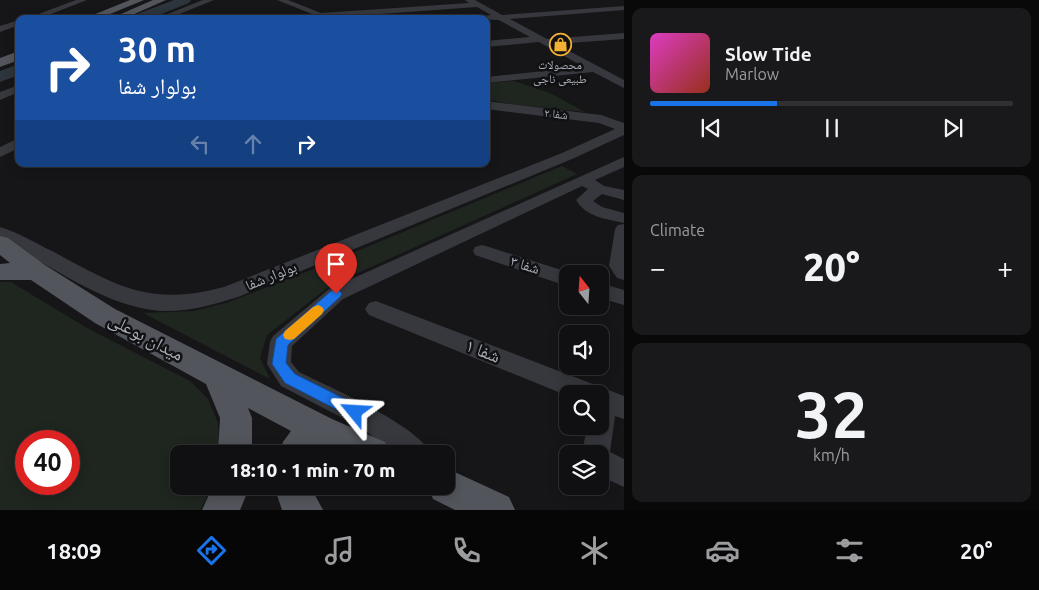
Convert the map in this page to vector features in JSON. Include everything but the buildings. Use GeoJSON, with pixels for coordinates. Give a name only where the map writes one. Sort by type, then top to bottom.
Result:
{"type":"FeatureCollection","features":[{"type":"Feature","properties":{"kind":"main road"},"geometry":{"type":"LineString","coordinates":[[99,15],[139,0]]}},
{"type":"Feature","properties":{"kind":"main road"},"geometry":{"type":"LineString","coordinates":[[123,15],[161,0]]}},
{"type":"Feature","properties":{"kind":"main road"},"geometry":{"type":"LineString","coordinates":[[0,52],[15,46]]}},
{"type":"Feature","properties":{"kind":"main road"},"geometry":{"type":"LineString","coordinates":[[0,62],[15,56]]}},
{"type":"Feature","properties":{"kind":"main road","name":"میدان بوعلی"},"geometry":{"type":"LineString","coordinates":[[0,243],[36,271],[105,316],[320,430],[353,445]]}},
{"type":"Feature","properties":{"kind":"main road"},"geometry":{"type":"LineString","coordinates":[[0,272],[36,271]]}},
{"type":"Feature","properties":{"kind":"main road"},"geometry":{"type":"LineString","coordinates":[[217,375],[236,418],[235,445]]}},
{"type":"Feature","properties":{"kind":"main road"},"geometry":{"type":"LineString","coordinates":[[302,445],[306,438],[320,430]]}},
{"type":"Feature","properties":{"kind":"main road"},"geometry":{"type":"LineString","coordinates":[[455,490],[491,507]]}},
{"type":"Feature","properties":{"kind":"main road"},"geometry":{"type":"LineString","coordinates":[[221,510],[228,495]]}},
{"type":"Feature","properties":{"kind":"main road"},"geometry":{"type":"LineString","coordinates":[[295,495],[298,503],[304,510]]}},
{"type":"Feature","properties":{"kind":"street"},"geometry":{"type":"LineString","coordinates":[[40,15],[83,0]]}},
{"type":"Feature","properties":{"kind":"street"},"geometry":{"type":"LineString","coordinates":[[162,15],[199,0]]}},
{"type":"Feature","properties":{"kind":"street"},"geometry":{"type":"LineString","coordinates":[[170,15],[209,0],[218,0]]}},
{"type":"Feature","properties":{"kind":"street"},"geometry":{"type":"LineString","coordinates":[[282,0],[323,15],[478,5]]}},
{"type":"Feature","properties":{"kind":"street"},"geometry":{"type":"LineString","coordinates":[[395,0],[408,10]]}},
{"type":"Feature","properties":{"kind":"street"},"geometry":{"type":"LineString","coordinates":[[469,0],[624,85]]}},
{"type":"Feature","properties":{"kind":"street"},"geometry":{"type":"LineString","coordinates":[[51,4],[59,8]]}},
{"type":"Feature","properties":{"kind":"street"},"geometry":{"type":"LineString","coordinates":[[490,18],[624,8]]}},
{"type":"Feature","properties":{"kind":"street"},"geometry":{"type":"LineString","coordinates":[[386,11],[392,15]]}},
{"type":"Feature","properties":{"kind":"street"},"geometry":{"type":"LineString","coordinates":[[1,27],[15,23]]}},
{"type":"Feature","properties":{"kind":"street"},"geometry":{"type":"LineString","coordinates":[[490,44],[624,36]]}},
{"type":"Feature","properties":{"kind":"street"},"geometry":{"type":"LineString","coordinates":[[490,80],[601,72],[624,73]]}},
{"type":"Feature","properties":{"kind":"street"},"geometry":{"type":"LineString","coordinates":[[0,96],[15,90]]}},
{"type":"Feature","properties":{"kind":"street","name":"شفا ۲"},"geometry":{"type":"LineString","coordinates":[[490,105],[602,119],[624,129]]}},
{"type":"Feature","properties":{"kind":"street","name":"بولوار شفا"},"geometry":{"type":"LineString","coordinates":[[0,233],[125,297],[158,303],[202,300],[231,292],[566,156],[624,129]]}},
{"type":"Feature","properties":{"kind":"street"},"geometry":{"type":"LineString","coordinates":[[0,153],[15,144]]}},
{"type":"Feature","properties":{"kind":"street"},"geometry":{"type":"LineString","coordinates":[[566,156],[624,196]]}},
{"type":"Feature","properties":{"kind":"street"},"geometry":{"type":"LineString","coordinates":[[624,161],[600,180],[584,200],[586,205],[592,209],[624,218]]}},
{"type":"Feature","properties":{"kind":"street"},"geometry":{"type":"LineString","coordinates":[[405,445],[372,420],[290,379],[279,364],[281,342],[336,294],[583,180],[600,180]]}},
{"type":"Feature","properties":{"kind":"street"},"geometry":{"type":"LineString","coordinates":[[624,229],[619,266],[624,273]]}},
{"type":"Feature","properties":{"kind":"street","name":"شفا ۳"},"geometry":{"type":"LineString","coordinates":[[482,252],[559,276]]}},
{"type":"Feature","properties":{"kind":"street"},"geometry":{"type":"LineString","coordinates":[[609,293],[624,298]]}},
{"type":"Feature","properties":{"kind":"street","name":"شفا ۱"},"geometry":{"type":"LineString","coordinates":[[376,309],[566,385]]}},
{"type":"Feature","properties":{"kind":"street"},"geometry":{"type":"LineString","coordinates":[[609,466],[624,473]]}},
{"type":"Feature","properties":{"kind":"street"},"geometry":{"type":"LineString","coordinates":[[455,481],[491,507]]}},
{"type":"Feature","properties":{"kind":"shaded area"},"geometry":{"type":"Polygon","coordinates":[[[514,81],[550,93],[585,112],[510,104],[490,100],[490,83],[514,81]]]}},
{"type":"Feature","properties":{"kind":"shaded area"},"geometry":{"type":"Polygon","coordinates":[[[562,166],[577,174],[331,285],[267,335],[260,358],[270,379],[143,313],[195,311],[229,302],[314,269],[562,166]]]}},
{"type":"Feature","properties":{"kind":"shaded area"},"geometry":{"type":"Polygon","coordinates":[[[0,282],[11,282],[87,328],[190,381],[208,399],[218,423],[219,445],[170,445],[170,495],[208,495],[200,510],[0,510],[0,282]]]}},
{"type":"Feature","properties":{"kind":"waterway"},"geometry":{"type":"LineString","coordinates":[[147,15],[185,0]]}},
{"type":"Feature","properties":{"kind":"waterway"},"geometry":{"type":"LineString","coordinates":[[0,77],[15,71]]}},
{"type":"Feature","properties":{"kind":"slow traffic"},"geometry":{"type":"LineString","coordinates":[[290,335],[318,310]]}},
{"type":"Feature","properties":{"kind":"place","name":"محصولات طبیعی ناجی"},"geometry":{"type":"Point","coordinates":[560,44]}},
{"type":"Feature","properties":{"kind":"route"},"geometry":{"type":"LineString","coordinates":[[336,294],[281,342],[279,364],[290,379],[355,412]]}}]}
